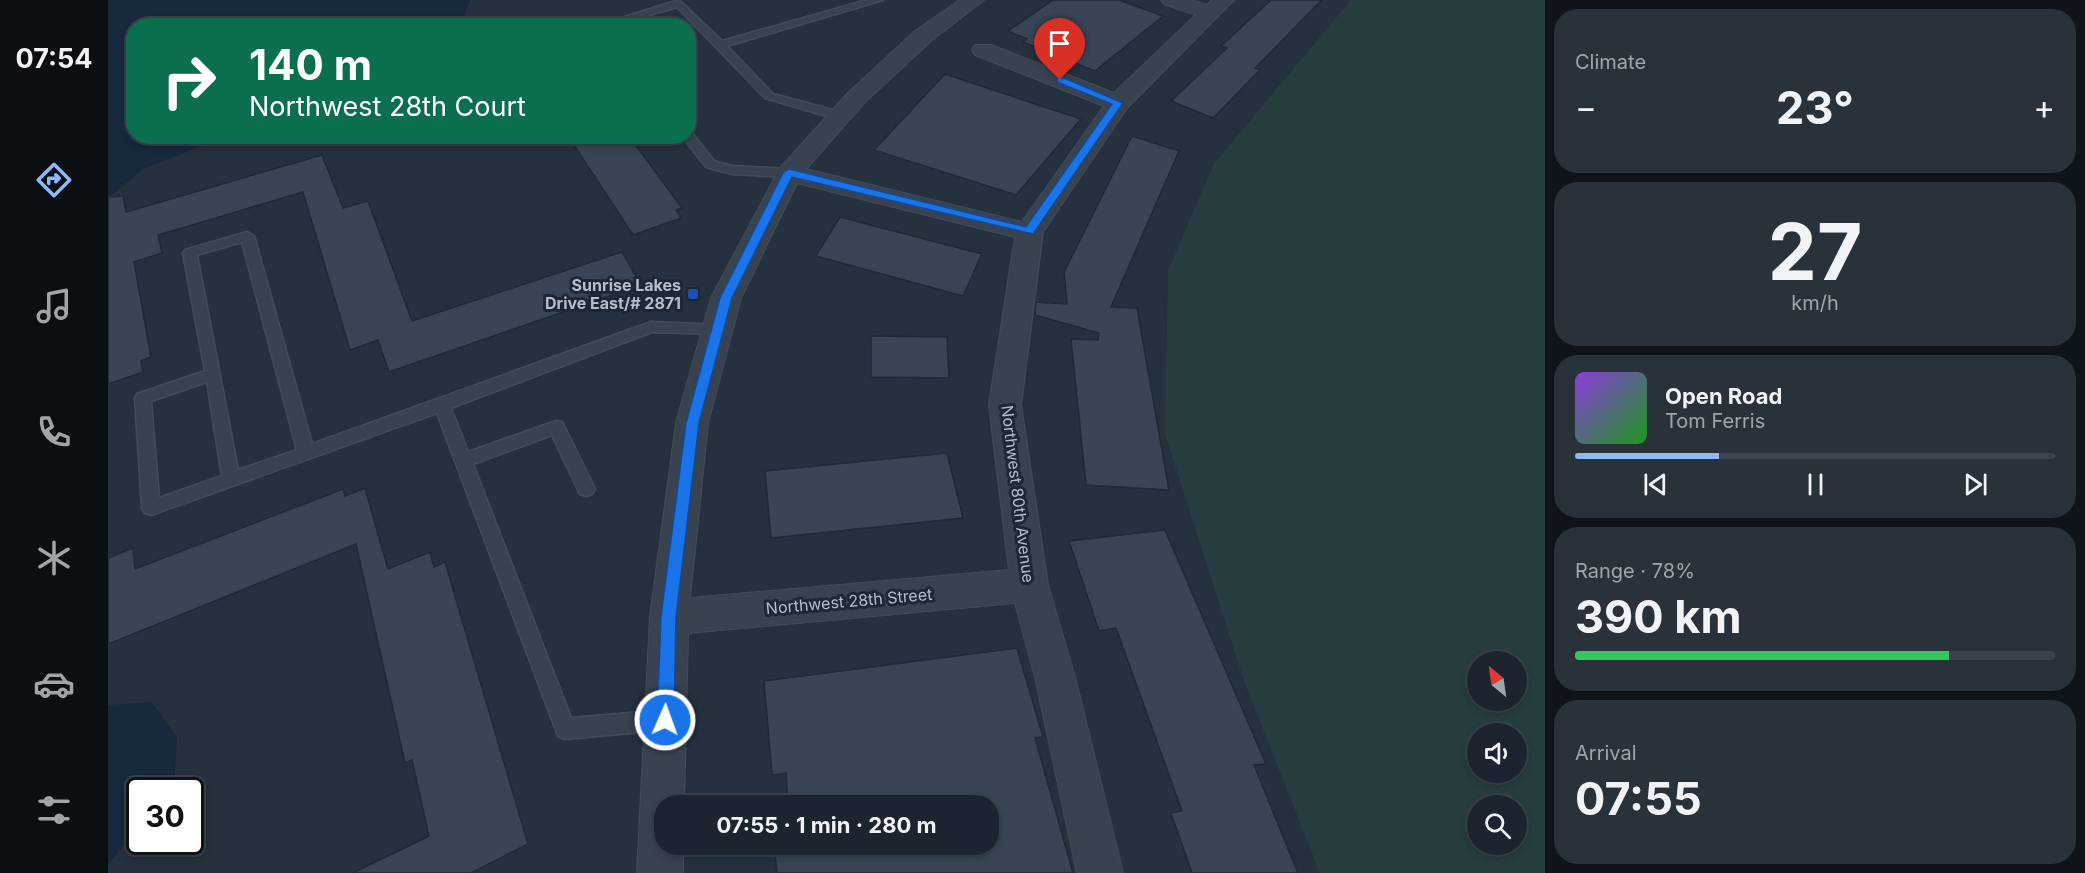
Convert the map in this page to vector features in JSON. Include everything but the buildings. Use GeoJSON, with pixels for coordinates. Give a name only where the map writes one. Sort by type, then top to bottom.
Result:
{"type":"FeatureCollection","features":[{"type":"Feature","properties":{"kind":"street"},"geometry":{"type":"LineString","coordinates":[[660,873],[669,617],[692,423],[726,298],[789,173],[840,116],[922,36],[973,0]]}},
{"type":"Feature","properties":{"kind":"street"},"geometry":{"type":"LineString","coordinates":[[1171,0],[1217,7]]}},
{"type":"Feature","properties":{"kind":"street","name":"Northwest 80th Avenue"},"geometry":{"type":"LineString","coordinates":[[1100,873],[1056,681],[1029,585],[1005,405],[1029,232],[1118,103],[1217,7]]}},
{"type":"Feature","properties":{"kind":"street"},"geometry":{"type":"LineString","coordinates":[[983,50],[1118,103]]}},
{"type":"Feature","properties":{"kind":"street"},"geometry":{"type":"LineString","coordinates":[[789,173],[1029,232]]}},
{"type":"Feature","properties":{"kind":"street","name":"Northwest 28th Street"},"geometry":{"type":"LineString","coordinates":[[669,617],[1029,585]]}},
{"type":"Feature","properties":{"kind":"lane"},"geometry":{"type":"LineString","coordinates":[[719,45],[878,0]]}},
{"type":"Feature","properties":{"kind":"lane"},"geometry":{"type":"LineString","coordinates":[[618,18],[637,10],[677,2],[693,18]]}},
{"type":"Feature","properties":{"kind":"lane"},"geometry":{"type":"LineString","coordinates":[[696,21],[769,96],[783,102],[840,116]]}},
{"type":"Feature","properties":{"kind":"lane"},"geometry":{"type":"LineString","coordinates":[[694,144],[710,164],[732,170],[789,173]]}},
{"type":"Feature","properties":{"kind":"lane"},"geometry":{"type":"LineString","coordinates":[[231,480],[190,253],[247,236],[306,453]]}},
{"type":"Feature","properties":{"kind":"lane"},"geometry":{"type":"LineString","coordinates":[[213,374],[143,398],[151,508],[442,405],[651,327],[717,329]]}},
{"type":"Feature","properties":{"kind":"lane"},"geometry":{"type":"LineString","coordinates":[[442,405],[565,729],[665,720]]}},
{"type":"Feature","properties":{"kind":"lane"},"geometry":{"type":"LineString","coordinates":[[463,461],[556,427],[586,489]]}},
{"type":"Feature","properties":{"kind":"green space"},"geometry":{"type":"Polygon","coordinates":[[[1351,0],[1545,0],[1545,873],[1320,873],[1245,684],[1165,434],[1168,271],[1213,165],[1351,0]]]}},
{"type":"Feature","properties":{"kind":"water"},"geometry":{"type":"Polygon","coordinates":[[[108,0],[470,0],[464,18],[126,18],[126,144],[216,144],[200,147],[144,168],[108,199],[108,0]]]}},
{"type":"Feature","properties":{"kind":"water"},"geometry":{"type":"Polygon","coordinates":[[[152,702],[177,738],[175,777],[126,777],[126,843],[108,864],[108,705],[152,702]]]}},
{"type":"Feature","properties":{"kind":"place","name":"Sunrise Lakes Drive East/# 2871"},"geometry":{"type":"Point","coordinates":[693,294]}},
{"type":"Feature","properties":{"kind":"route"},"geometry":{"type":"LineString","coordinates":[[665,720],[669,617],[692,423],[726,298],[789,173],[1029,232],[1118,103],[1060,80]]}}]}
